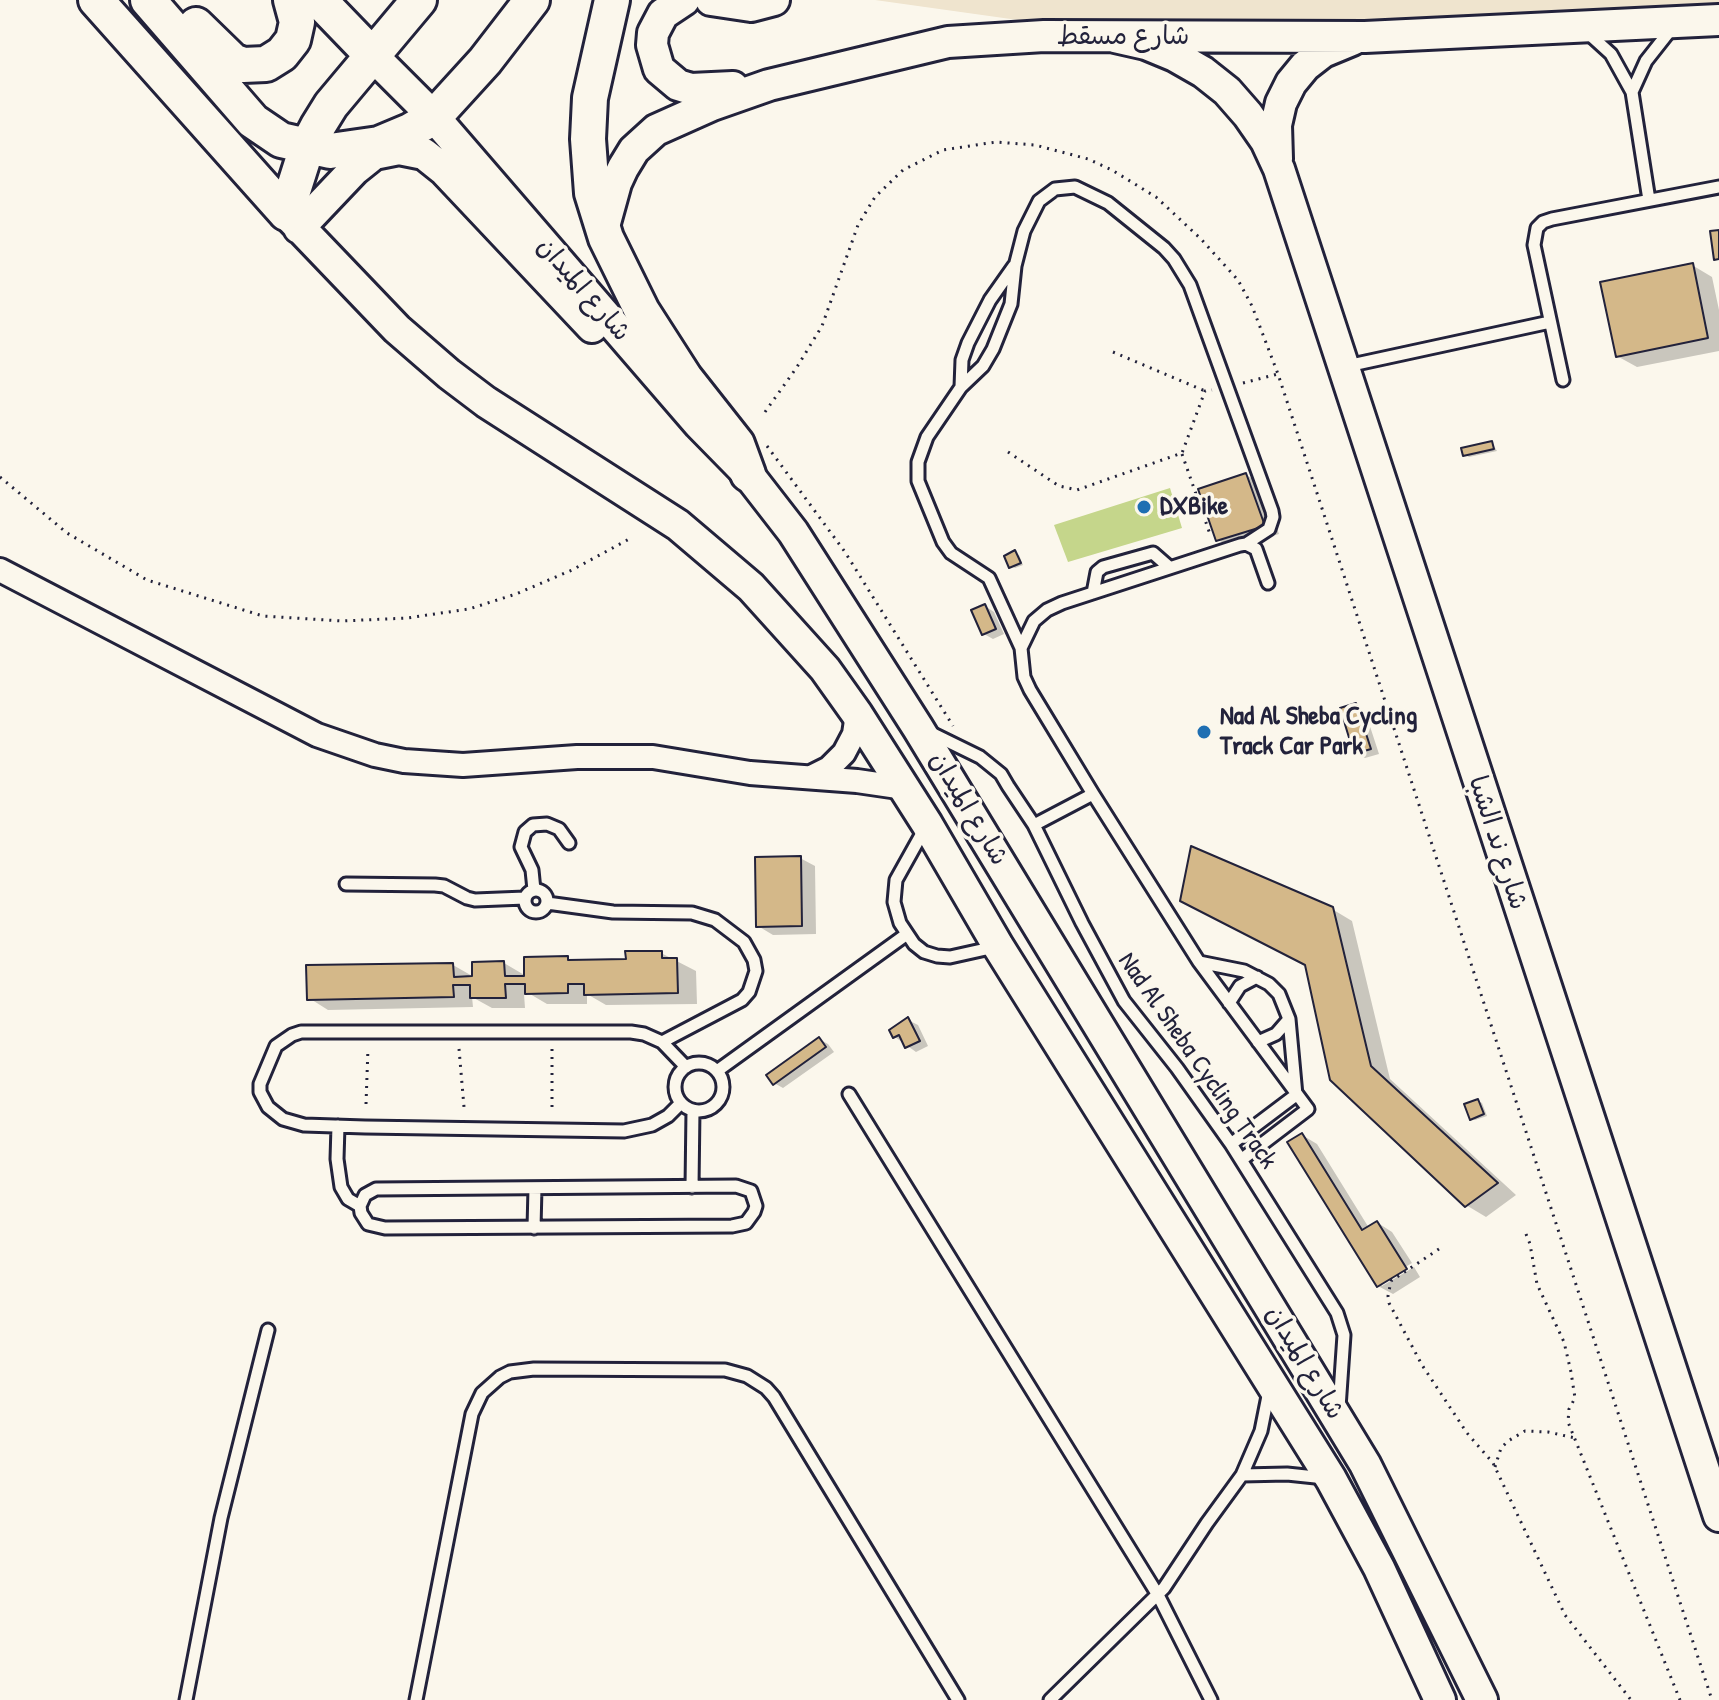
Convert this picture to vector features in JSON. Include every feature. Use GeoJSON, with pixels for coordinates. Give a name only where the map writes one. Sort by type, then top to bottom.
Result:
{"type":"FeatureCollection","features":[{"type":"Feature","properties":{"kind":"main road","name":"شارع الميدان"},"geometry":{"type":"LineString","coordinates":[[96,0],[293,220]]}},
{"type":"Feature","properties":{"kind":"main road"},"geometry":{"type":"LineString","coordinates":[[148,0],[253,121],[281,140],[330,151],[379,144],[434,117],[459,91],[532,0]]}},
{"type":"Feature","properties":{"kind":"main road"},"geometry":{"type":"LineString","coordinates":[[165,0],[187,14],[233,61],[254,65],[274,60],[293,40],[297,13],[291,0]]}},
{"type":"Feature","properties":{"kind":"main road"},"geometry":{"type":"LineString","coordinates":[[319,0],[372,55]]}},
{"type":"Feature","properties":{"kind":"main road"},"geometry":{"type":"LineString","coordinates":[[293,220],[307,147],[331,105],[419,0]]}},
{"type":"Feature","properties":{"kind":"main road"},"geometry":{"type":"LineString","coordinates":[[612,0],[597,58],[589,117],[592,193],[603,230],[626,283],[685,378],[737,444],[748,474]]}},
{"type":"Feature","properties":{"kind":"street"},"geometry":{"type":"LineString","coordinates":[[684,0],[663,14],[653,33],[654,58],[668,79],[678,85],[704,90],[769,85]]}},
{"type":"Feature","properties":{"kind":"street"},"geometry":{"type":"LineString","coordinates":[[711,0],[751,6],[774,0]]}},
{"type":"Feature","properties":{"kind":"street","name":"شارع مسقط"},"geometry":{"type":"LineString","coordinates":[[603,230],[616,183],[634,150],[656,130],[769,85],[948,42],[1003,37],[1365,37],[1719,20]]}},
{"type":"Feature","properties":{"kind":"street","name":"شارع ند الشبا"},"geometry":{"type":"LineString","coordinates":[[1115,37],[1146,44],[1175,56],[1227,91],[1266,141],[1279,169],[1719,1516]]}},
{"type":"Feature","properties":{"kind":"street","name":"شارع ند الشبا"},"geometry":{"type":"LineString","coordinates":[[1279,169],[1275,147],[1276,125],[1281,103],[1291,83],[1305,66],[1323,52],[1343,42],[1365,37]]}},
{"type":"Feature","properties":{"kind":"street","name":"شارع الميدان"},"geometry":{"type":"LineString","coordinates":[[372,55],[434,117],[699,424],[748,474],[793,532],[918,728],[1338,1421],[1394,1518],[1482,1700]]}},
{"type":"Feature","properties":{"kind":"street"},"geometry":{"type":"LineString","coordinates":[[293,220],[374,154],[399,149],[424,154],[444,170],[560,295],[683,418],[699,424]]}},
{"type":"Feature","properties":{"kind":"street","name":"شارع الميدان"},"geometry":{"type":"LineString","coordinates":[[293,220],[397,329],[449,374],[486,402],[641,499],[709,551],[751,587],[825,669],[905,788],[998,946],[1331,1479],[1379,1568],[1440,1700]]}},
{"type":"Feature","properties":{"kind":"street"},"geometry":{"type":"LineString","coordinates":[[0,570],[317,735],[375,755],[404,761],[463,765],[577,757],[640,757],[691,761],[750,773],[905,788]]}},
{"type":"Feature","properties":{"kind":"street"},"geometry":{"type":"LineString","coordinates":[[810,778],[829,768],[844,753],[854,734],[857,714]]}},
{"type":"Feature","properties":{"kind":"lane"},"geometry":{"type":"LineString","coordinates":[[1632,92],[1646,61],[1678,23]]}},
{"type":"Feature","properties":{"kind":"lane"},"geometry":{"type":"LineString","coordinates":[[1578,28],[1602,44],[1627,78],[1632,92],[1649,200]]}},
{"type":"Feature","properties":{"kind":"lane"},"geometry":{"type":"LineString","coordinates":[[1021,648],[1034,621],[1047,610],[1169,567],[1246,544],[1269,529],[1273,517],[1196,299],[1183,272],[1164,248],[1127,216],[1075,187],[1065,186],[1046,194],[1039,201],[1024,231],[1015,266],[1011,304],[998,340],[983,366],[961,387],[922,445],[918,481],[943,542],[951,553],[989,578],[1021,648],[1024,677],[1030,690],[1093,794],[1199,962],[1308,1109],[1241,1160]]}},
{"type":"Feature","properties":{"kind":"lane"},"geometry":{"type":"LineString","coordinates":[[1563,380],[1534,245],[1537,228],[1552,219],[1719,187]]}},
{"type":"Feature","properties":{"kind":"lane"},"geometry":{"type":"LineString","coordinates":[[961,387],[962,360],[968,343],[990,300],[1015,266]]}},
{"type":"Feature","properties":{"kind":"lane"},"geometry":{"type":"LineString","coordinates":[[1342,367],[1550,322]]}},
{"type":"Feature","properties":{"kind":"lane"},"geometry":{"type":"LineString","coordinates":[[1246,544],[1259,554],[1268,583]]}},
{"type":"Feature","properties":{"kind":"lane"},"geometry":{"type":"LineString","coordinates":[[1093,593],[1097,572],[1103,567],[1153,553],[1169,567]]}},
{"type":"Feature","properties":{"kind":"lane","name":"Nad Al Sheba Cycling Track"},"geometry":{"type":"LineString","coordinates":[[918,728],[968,750],[1001,774],[1034,825],[1124,1001],[1231,1144],[1341,1324],[1344,1346],[1338,1421]]}},
{"type":"Feature","properties":{"kind":"lane"},"geometry":{"type":"LineString","coordinates":[[1034,825],[1093,794]]}},
{"type":"Feature","properties":{"kind":"lane"},"geometry":{"type":"LineString","coordinates":[[346,884],[444,886],[475,900],[530,894],[545,895],[547,903],[542,910],[534,911],[527,906],[530,894],[532,870],[521,847],[525,832],[533,825],[547,824],[559,829],[569,843]]}},
{"type":"Feature","properties":{"kind":"lane"},"geometry":{"type":"LineString","coordinates":[[927,824],[900,870],[893,891],[896,913],[907,934],[924,952],[937,956],[963,955],[998,946]]}},
{"type":"Feature","properties":{"kind":"lane"},"geometry":{"type":"LineString","coordinates":[[547,903],[613,912],[692,913],[715,920],[744,942],[756,971],[749,992],[742,1000],[662,1042]]}},
{"type":"Feature","properties":{"kind":"lane"},"geometry":{"type":"LineString","coordinates":[[717,1071],[907,934]]}},
{"type":"Feature","properties":{"kind":"lane"},"geometry":{"type":"LineString","coordinates":[[1199,962],[1244,971],[1279,994],[1289,1019],[1296,1095]]}},
{"type":"Feature","properties":{"kind":"lane"},"geometry":{"type":"LineString","coordinates":[[1229,1003],[1240,986],[1257,977]]}},
{"type":"Feature","properties":{"kind":"lane"},"geometry":{"type":"LineString","coordinates":[[1258,1042],[1276,1034],[1289,1019]]}},
{"type":"Feature","properties":{"kind":"lane"},"geometry":{"type":"LineString","coordinates":[[681,1103],[660,1121],[624,1131],[458,1130],[293,1123],[274,1113],[260,1092],[262,1075],[276,1046],[292,1035],[311,1032],[631,1032],[662,1042],[686,1067]]}},
{"type":"Feature","properties":{"kind":"lane"},"geometry":{"type":"LineString","coordinates":[[702,1063],[717,1071],[723,1086],[718,1102],[704,1111],[693,1110],[681,1103],[674,1088],[686,1067],[702,1063]]}},
{"type":"Feature","properties":{"kind":"lane"},"geometry":{"type":"LineString","coordinates":[[849,1094],[1158,1595],[1211,1700]]}},
{"type":"Feature","properties":{"kind":"lane"},"geometry":{"type":"LineString","coordinates":[[1231,1144],[1296,1095]]}},
{"type":"Feature","properties":{"kind":"lane"},"geometry":{"type":"LineString","coordinates":[[692,1187],[693,1110]]}},
{"type":"Feature","properties":{"kind":"lane"},"geometry":{"type":"LineString","coordinates":[[338,1126],[337,1159],[341,1187],[348,1199],[360,1206]]}},
{"type":"Feature","properties":{"kind":"lane"},"geometry":{"type":"LineString","coordinates":[[534,1228],[535,1188]]}},
{"type":"Feature","properties":{"kind":"lane"},"geometry":{"type":"LineString","coordinates":[[535,1188],[746,1188],[756,1200],[754,1212],[746,1223],[732,1226],[380,1228],[364,1219],[360,1206],[365,1195],[376,1189],[535,1188]]}},
{"type":"Feature","properties":{"kind":"lane"},"geometry":{"type":"LineString","coordinates":[[186,1700],[221,1518],[268,1330]]}},
{"type":"Feature","properties":{"kind":"lane"},"geometry":{"type":"LineString","coordinates":[[416,1700],[472,1414],[482,1393],[500,1377],[522,1369],[534,1369],[725,1370],[747,1376],[766,1388],[958,1700]]}},
{"type":"Feature","properties":{"kind":"lane"},"geometry":{"type":"LineString","coordinates":[[1050,1700],[1158,1595],[1242,1475],[1261,1431],[1271,1382]]}},
{"type":"Feature","properties":{"kind":"lane"},"geometry":{"type":"LineString","coordinates":[[1242,1475],[1287,1474],[1331,1479]]}},
{"type":"Feature","properties":{"kind":"path"},"geometry":{"type":"LineString","coordinates":[[765,412],[822,326],[858,225],[875,197],[903,170],[923,158],[955,147],[996,142],[1035,145],[1088,159],[1112,170],[1156,197],[1191,228],[1238,280],[1252,306],[1278,374],[1712,1700]]}},
{"type":"Feature","properties":{"kind":"path"},"geometry":{"type":"LineString","coordinates":[[1113,352],[1205,391],[1278,374]]}},
{"type":"Feature","properties":{"kind":"path"},"geometry":{"type":"LineString","coordinates":[[1205,391],[1182,453],[1216,552]]}},
{"type":"Feature","properties":{"kind":"path"},"geometry":{"type":"LineString","coordinates":[[761,438],[845,552],[968,750]]}},
{"type":"Feature","properties":{"kind":"path"},"geometry":{"type":"LineString","coordinates":[[1008,452],[1059,486],[1077,490],[1182,453]]}},
{"type":"Feature","properties":{"kind":"path"},"geometry":{"type":"LineString","coordinates":[[0,477],[67,533],[147,580],[263,616],[342,621],[407,618],[469,609],[516,594],[572,570],[631,538]]}},
{"type":"Feature","properties":{"kind":"path"},"geometry":{"type":"LineString","coordinates":[[551,1032],[552,1109]]}},
{"type":"Feature","properties":{"kind":"path"},"geometry":{"type":"LineString","coordinates":[[366,1104],[368,1033]]}},
{"type":"Feature","properties":{"kind":"path"},"geometry":{"type":"LineString","coordinates":[[457,1033],[464,1107]]}},
{"type":"Feature","properties":{"kind":"path"},"geometry":{"type":"LineString","coordinates":[[1526,1234],[1537,1284],[1564,1342],[1575,1394],[1568,1418],[1680,1700]]}},
{"type":"Feature","properties":{"kind":"path"},"geometry":{"type":"LineString","coordinates":[[1439,1249],[1391,1281],[1389,1303],[1422,1365],[1467,1433],[1495,1467],[1565,1615],[1631,1700]]}},
{"type":"Feature","properties":{"kind":"path"},"geometry":{"type":"LineString","coordinates":[[1495,1467],[1501,1448],[1525,1431],[1575,1438]]}},
{"type":"Feature","properties":{"kind":"shaded area"},"geometry":{"type":"Polygon","coordinates":[[[875,0],[1719,0],[1719,7],[1365,22],[1025,21],[875,0]]]}},
{"type":"Feature","properties":{"kind":"green space","name":"DXBike"},"geometry":{"type":"Polygon","coordinates":[[[1170,488],[1182,528],[1068,562],[1054,525],[1170,488]]]}},
{"type":"Feature","properties":{"kind":"building"},"geometry":{"type":"Polygon","coordinates":[[[1719,230],[1719,259],[1714,260],[1710,231],[1719,230]]]}},
{"type":"Feature","properties":{"kind":"building"},"geometry":{"type":"Polygon","coordinates":[[[1693,263],[1708,338],[1616,357],[1600,282],[1693,263]]]}},
{"type":"Feature","properties":{"kind":"building"},"geometry":{"type":"Polygon","coordinates":[[[1492,441],[1494,449],[1463,456],[1461,448],[1492,441]]]}},
{"type":"Feature","properties":{"kind":"building"},"geometry":{"type":"Polygon","coordinates":[[[1246,473],[1265,526],[1216,541],[1198,489],[1246,473]]]}},
{"type":"Feature","properties":{"kind":"building"},"geometry":{"type":"Polygon","coordinates":[[[1015,550],[1021,563],[1009,568],[1004,556],[1015,550]]]}},
{"type":"Feature","properties":{"kind":"building"},"geometry":{"type":"Polygon","coordinates":[[[985,604],[996,629],[982,635],[971,610],[985,604]]]}},
{"type":"Feature","properties":{"kind":"building"},"geometry":{"type":"Polygon","coordinates":[[[1356,703],[1371,749],[1354,754],[1340,708],[1356,703]]]}},
{"type":"Feature","properties":{"kind":"building"},"geometry":{"type":"Polygon","coordinates":[[[1191,846],[1333,907],[1371,1066],[1498,1183],[1465,1207],[1330,1080],[1305,965],[1180,901],[1191,846]]]}},
{"type":"Feature","properties":{"kind":"building"},"geometry":{"type":"Polygon","coordinates":[[[801,856],[802,926],[756,927],[755,857],[801,856]]]}},
{"type":"Feature","properties":{"kind":"building"},"geometry":{"type":"Polygon","coordinates":[[[625,951],[662,951],[662,958],[677,958],[678,993],[584,995],[584,984],[568,984],[568,993],[525,994],[525,984],[505,984],[506,998],[470,998],[470,985],[453,985],[454,997],[307,1000],[306,965],[453,963],[454,977],[472,976],[472,962],[504,961],[505,976],[524,976],[524,957],[626,959],[625,951]]]}},
{"type":"Feature","properties":{"kind":"building"},"geometry":{"type":"Polygon","coordinates":[[[908,1017],[920,1041],[905,1048],[899,1035],[893,1038],[889,1030],[908,1017]]]}},
{"type":"Feature","properties":{"kind":"building"},"geometry":{"type":"Polygon","coordinates":[[[819,1037],[826,1047],[773,1085],[766,1075],[819,1037]]]}},
{"type":"Feature","properties":{"kind":"building"},"geometry":{"type":"Polygon","coordinates":[[[1478,1099],[1484,1114],[1470,1120],[1464,1104],[1478,1099]]]}},
{"type":"Feature","properties":{"kind":"building"},"geometry":{"type":"Polygon","coordinates":[[[1302,1133],[1362,1230],[1377,1221],[1407,1269],[1377,1287],[1287,1142],[1302,1133]]]}},
{"type":"Feature","properties":{"kind":"place","name":"DXBike"},"geometry":{"type":"Point","coordinates":[1144,507]}},
{"type":"Feature","properties":{"kind":"place","name":"Nad Al Sheba Cycling Track Car Park"},"geometry":{"type":"Point","coordinates":[1204,732]}}]}
